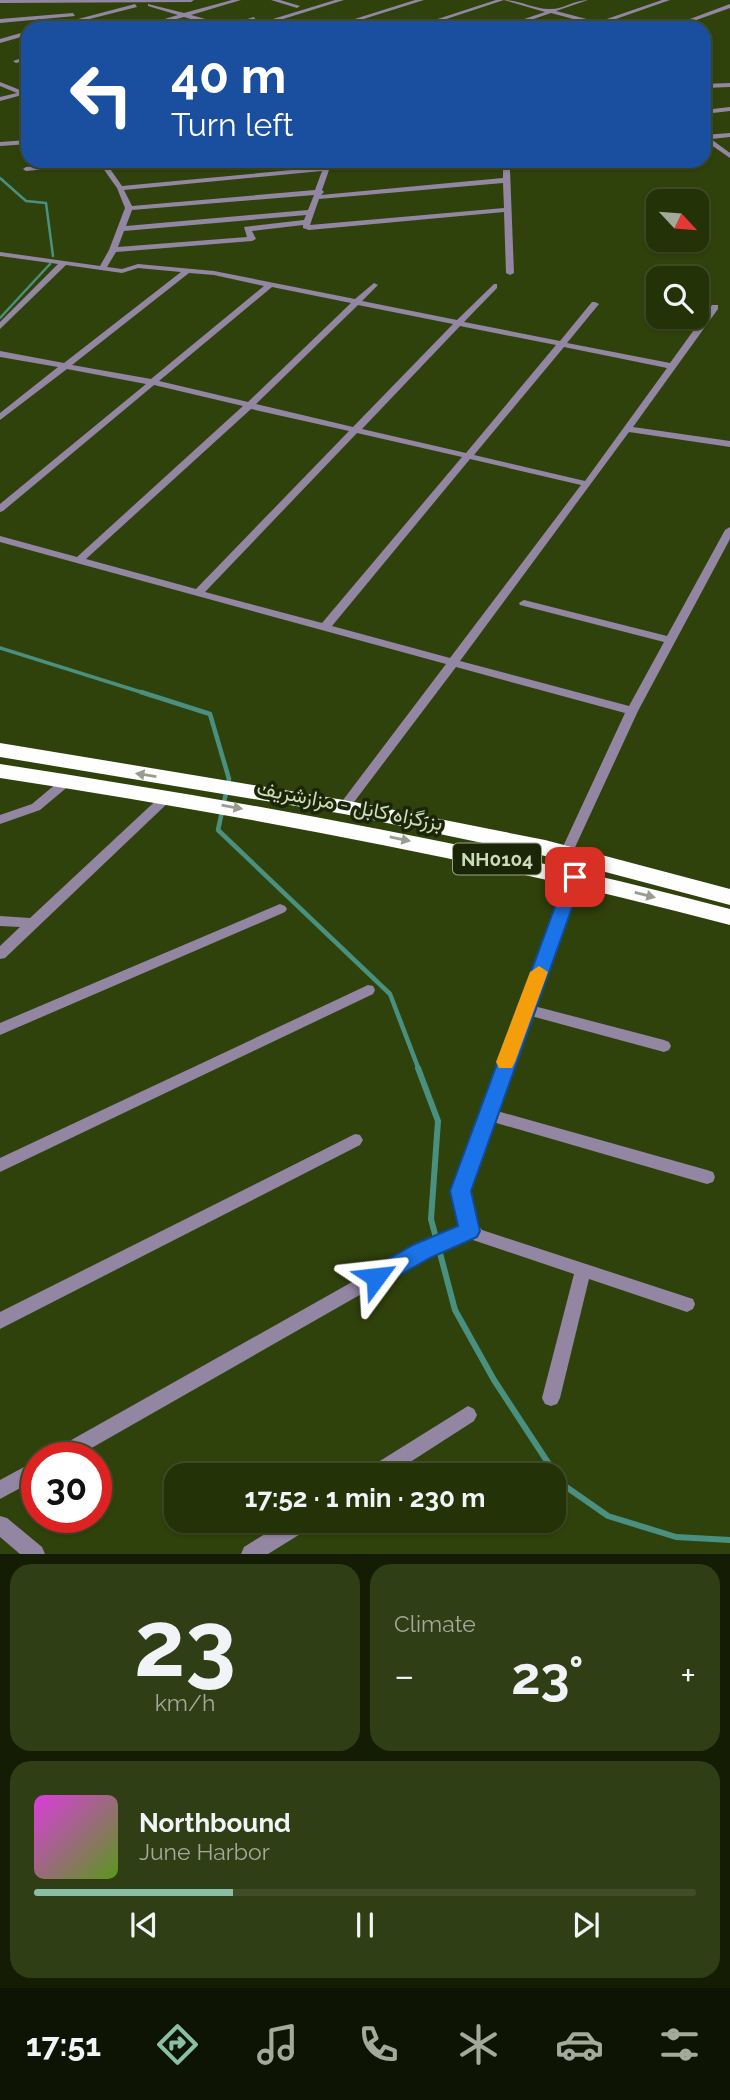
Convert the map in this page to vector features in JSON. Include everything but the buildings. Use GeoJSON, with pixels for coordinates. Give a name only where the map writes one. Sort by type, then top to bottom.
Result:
{"type":"FeatureCollection","features":[{"type":"Feature","properties":{"kind":"highway","name":"NH0104"},"geometry":{"type":"LineString","coordinates":[[0,750],[209,794]]}},
{"type":"Feature","properties":{"kind":"highway","name":"NH0104"},"geometry":{"type":"LineString","coordinates":[[0,771],[167,796],[209,794]]}},
{"type":"Feature","properties":{"kind":"highway","name":"بزرگراه کابل - مزارشریف"},"geometry":{"type":"LineString","coordinates":[[209,794],[354,816],[730,897]]}},
{"type":"Feature","properties":{"kind":"highway","name":"بزرگراه کابل - مزارشریف"},"geometry":{"type":"LineString","coordinates":[[549,856],[575,877],[730,918]]}},
{"type":"Feature","properties":{"kind":"street"},"geometry":{"type":"LineString","coordinates":[[0,1],[191,0]]}},
{"type":"Feature","properties":{"kind":"street"},"geometry":{"type":"LineString","coordinates":[[162,21],[238,0]]}},
{"type":"Feature","properties":{"kind":"street"},"geometry":{"type":"LineString","coordinates":[[274,0],[297,6]]}},
{"type":"Feature","properties":{"kind":"street"},"geometry":{"type":"LineString","coordinates":[[262,21],[318,0]]}},
{"type":"Feature","properties":{"kind":"street"},"geometry":{"type":"LineString","coordinates":[[254,21],[274,16],[284,17],[341,0]]}},
{"type":"Feature","properties":{"kind":"street"},"geometry":{"type":"LineString","coordinates":[[352,21],[421,0]]}},
{"type":"Feature","properties":{"kind":"street"},"geometry":{"type":"LineString","coordinates":[[434,21],[501,0]]}},
{"type":"Feature","properties":{"kind":"street"},"geometry":{"type":"LineString","coordinates":[[507,0],[586,21]]}},
{"type":"Feature","properties":{"kind":"street"},"geometry":{"type":"LineString","coordinates":[[522,21],[585,0]]}},
{"type":"Feature","properties":{"kind":"street"},"geometry":{"type":"LineString","coordinates":[[608,21],[667,0]]}},
{"type":"Feature","properties":{"kind":"street"},"geometry":{"type":"LineString","coordinates":[[72,21],[145,2],[203,21]]}},
{"type":"Feature","properties":{"kind":"street"},"geometry":{"type":"LineString","coordinates":[[688,21],[730,6]]}},
{"type":"Feature","properties":{"kind":"street"},"geometry":{"type":"LineString","coordinates":[[0,21],[98,14]]}},
{"type":"Feature","properties":{"kind":"street"},"geometry":{"type":"LineString","coordinates":[[274,16],[286,21]]}},
{"type":"Feature","properties":{"kind":"street"},"geometry":{"type":"LineString","coordinates":[[0,41],[21,35]]}},
{"type":"Feature","properties":{"kind":"street"},"geometry":{"type":"LineString","coordinates":[[16,61],[21,60]]}},
{"type":"Feature","properties":{"kind":"street"},"geometry":{"type":"LineString","coordinates":[[0,84],[21,92]]}},
{"type":"Feature","properties":{"kind":"street"},"geometry":{"type":"LineString","coordinates":[[711,86],[730,85]]}},
{"type":"Feature","properties":{"kind":"street"},"geometry":{"type":"LineString","coordinates":[[0,93],[21,87]]}},
{"type":"Feature","properties":{"kind":"street"},"geometry":{"type":"LineString","coordinates":[[0,99],[21,95]]}},
{"type":"Feature","properties":{"kind":"street"},"geometry":{"type":"LineString","coordinates":[[711,110],[730,109]]}},
{"type":"Feature","properties":{"kind":"street"},"geometry":{"type":"LineString","coordinates":[[711,136],[730,135]]}},
{"type":"Feature","properties":{"kind":"street"},"geometry":{"type":"LineString","coordinates":[[0,144],[21,142]]}},
{"type":"Feature","properties":{"kind":"street"},"geometry":{"type":"LineString","coordinates":[[711,142],[730,156]]}},
{"type":"Feature","properties":{"kind":"street"},"geometry":{"type":"LineString","coordinates":[[26,169],[36,168]]}},
{"type":"Feature","properties":{"kind":"street"},"geometry":{"type":"LineString","coordinates":[[103,267],[113,250],[129,208],[107,168]]}},
{"type":"Feature","properties":{"kind":"street"},"geometry":{"type":"LineString","coordinates":[[120,188],[300,168]]}},
{"type":"Feature","properties":{"kind":"street"},"geometry":{"type":"LineString","coordinates":[[326,168],[319,195],[307,222],[306,226],[309,228],[506,210]]}},
{"type":"Feature","properties":{"kind":"street"},"geometry":{"type":"LineString","coordinates":[[506,168],[510,273]]}},
{"type":"Feature","properties":{"kind":"street"},"geometry":{"type":"LineString","coordinates":[[129,208],[508,180]]}},
{"type":"Feature","properties":{"kind":"street"},"geometry":{"type":"LineString","coordinates":[[122,229],[312,212]]}},
{"type":"Feature","properties":{"kind":"street"},"geometry":{"type":"LineString","coordinates":[[113,250],[252,239],[247,229],[307,222]]}},
{"type":"Feature","properties":{"kind":"street"},"geometry":{"type":"LineString","coordinates":[[0,254],[122,271],[138,266],[187,271],[271,284],[670,366]]}},
{"type":"Feature","properties":{"kind":"street"},"geometry":{"type":"LineString","coordinates":[[0,327],[64,262]]}},
{"type":"Feature","properties":{"kind":"street"},"geometry":{"type":"LineString","coordinates":[[0,417],[187,271]]}},
{"type":"Feature","properties":{"kind":"street"},"geometry":{"type":"LineString","coordinates":[[0,509],[271,284]]}},
{"type":"Feature","properties":{"kind":"street"},"geometry":{"type":"LineString","coordinates":[[79,560],[248,407],[374,285]]}},
{"type":"Feature","properties":{"kind":"street"},"geometry":{"type":"LineString","coordinates":[[198,593],[456,322],[494,286]]}},
{"type":"Feature","properties":{"kind":"street"},"geometry":{"type":"LineString","coordinates":[[324,628],[472,455],[560,344],[596,304]]}},
{"type":"Feature","properties":{"kind":"street"},"geometry":{"type":"LineString","coordinates":[[354,816],[452,664],[715,307]]}},
{"type":"Feature","properties":{"kind":"street"},"geometry":{"type":"LineString","coordinates":[[0,354],[151,382],[248,407],[472,455],[586,484]]}},
{"type":"Feature","properties":{"kind":"street"},"geometry":{"type":"LineString","coordinates":[[625,429],[730,444]]}},
{"type":"Feature","properties":{"kind":"street"},"geometry":{"type":"LineString","coordinates":[[549,856],[728,536]]}},
{"type":"Feature","properties":{"kind":"street"},"geometry":{"type":"LineString","coordinates":[[0,539],[632,711]]}},
{"type":"Feature","properties":{"kind":"street"},"geometry":{"type":"LineString","coordinates":[[524,603],[670,640]]}},
{"type":"Feature","properties":{"kind":"street"},"geometry":{"type":"LineString","coordinates":[[0,820],[36,807],[67,781]]}},
{"type":"Feature","properties":{"kind":"street"},"geometry":{"type":"LineString","coordinates":[[0,954],[167,796]]}},
{"type":"Feature","properties":{"kind":"street"},"geometry":{"type":"LineString","coordinates":[[463,1233],[460,1191],[575,877]]}},
{"type":"Feature","properties":{"kind":"street"},"geometry":{"type":"LineString","coordinates":[[0,1029],[280,909]]}},
{"type":"Feature","properties":{"kind":"street"},"geometry":{"type":"LineString","coordinates":[[0,921],[32,923]]}},
{"type":"Feature","properties":{"kind":"street"},"geometry":{"type":"LineString","coordinates":[[0,1165],[368,990]]}},
{"type":"Feature","properties":{"kind":"street"},"geometry":{"type":"LineString","coordinates":[[525,1009],[664,1046]]}},
{"type":"Feature","properties":{"kind":"street"},"geometry":{"type":"LineString","coordinates":[[486,1114],[707,1177]]}},
{"type":"Feature","properties":{"kind":"street"},"geometry":{"type":"LineString","coordinates":[[0,1321],[355,1140]]}},
{"type":"Feature","properties":{"kind":"street"},"geometry":{"type":"LineString","coordinates":[[84,1442],[422,1251],[463,1233],[687,1304]]}},
{"type":"Feature","properties":{"kind":"street"},"geometry":{"type":"LineString","coordinates":[[551,1398],[583,1270]]}},
{"type":"Feature","properties":{"kind":"street"},"geometry":{"type":"LineString","coordinates":[[393,1463],[468,1415]]}},
{"type":"Feature","properties":{"kind":"street"},"geometry":{"type":"LineString","coordinates":[[0,1490],[21,1478]]}},
{"type":"Feature","properties":{"kind":"street"},"geometry":{"type":"LineString","coordinates":[[0,1525],[35,1554]]}},
{"type":"Feature","properties":{"kind":"street"},"geometry":{"type":"LineString","coordinates":[[250,1554],[284,1533]]}},
{"type":"Feature","properties":{"kind":"waterway"},"geometry":{"type":"LineString","coordinates":[[0,178],[26,201],[46,203],[53,256]]}},
{"type":"Feature","properties":{"kind":"waterway"},"geometry":{"type":"LineString","coordinates":[[0,318],[50,264]]}},
{"type":"Feature","properties":{"kind":"waterway"},"geometry":{"type":"LineString","coordinates":[[0,648],[147,694]]}},
{"type":"Feature","properties":{"kind":"waterway"},"geometry":{"type":"LineString","coordinates":[[141,692],[210,714],[229,779],[218,830],[390,994],[419,1070]]}},
{"type":"Feature","properties":{"kind":"waterway"},"geometry":{"type":"LineString","coordinates":[[418,1068],[438,1121],[431,1219],[455,1310],[494,1380],[562,1484],[608,1516],[676,1537],[730,1540]]}},
{"type":"Feature","properties":{"kind":"slow traffic"},"geometry":{"type":"LineString","coordinates":[[505,1062],[539,972]]}},
{"type":"Feature","properties":{"kind":"route"},"geometry":{"type":"LineString","coordinates":[[376,1277],[422,1251],[470,1231],[466,1224],[460,1191],[575,877]]}}]}
